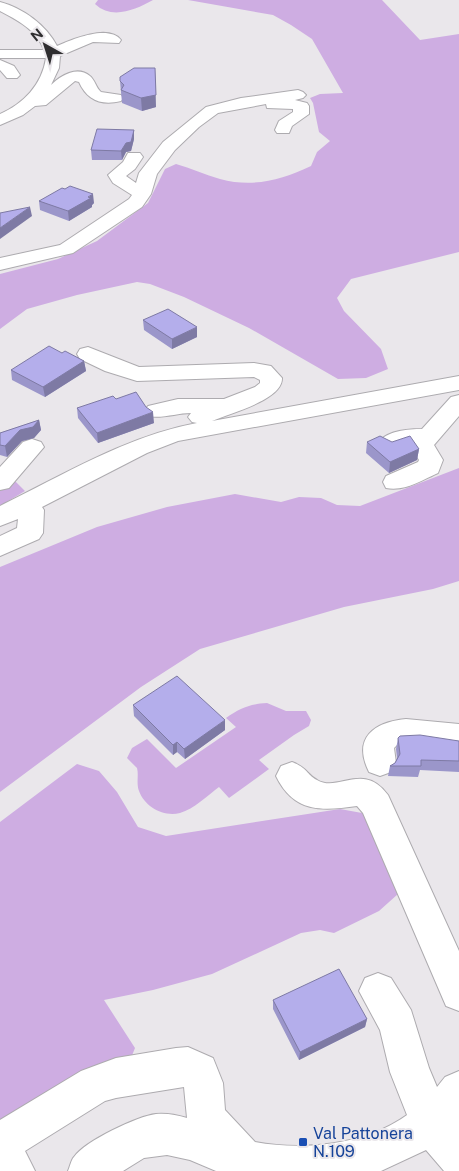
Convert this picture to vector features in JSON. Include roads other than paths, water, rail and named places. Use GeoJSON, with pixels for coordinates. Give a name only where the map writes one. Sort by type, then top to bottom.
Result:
{"type":"FeatureCollection","features":[{"type":"Feature","properties":{"kind":"street"},"geometry":{"type":"LineString","coordinates":[[0,6],[39,29],[50,44],[53,54],[54,63],[51,72],[27,106]]}},
{"type":"Feature","properties":{"kind":"street"},"geometry":{"type":"LineString","coordinates":[[0,54],[53,54],[99,36],[107,36],[114,40]]}},
{"type":"Feature","properties":{"kind":"street"},"geometry":{"type":"LineString","coordinates":[[0,64],[9,69],[12,75]]}},
{"type":"Feature","properties":{"kind":"street"},"geometry":{"type":"LineString","coordinates":[[0,120],[27,106],[43,102],[64,80],[76,76],[85,79],[92,94],[115,98]]}},
{"type":"Feature","properties":{"kind":"street"},"geometry":{"type":"LineString","coordinates":[[0,264],[58,252],[81,241],[123,213],[136,203],[142,194],[148,173],[169,146],[203,116],[223,107],[298,95]]}},
{"type":"Feature","properties":{"kind":"street"},"geometry":{"type":"LineString","coordinates":[[203,116],[280,104],[301,106],[301,114],[285,124],[283,130]]}},
{"type":"Feature","properties":{"kind":"street"},"geometry":{"type":"LineString","coordinates":[[134,157],[129,165],[117,176],[142,194]]}},
{"type":"Feature","properties":{"kind":"street"},"geometry":{"type":"LineString","coordinates":[[79,218],[78,230],[81,241]]}},
{"type":"Feature","properties":{"kind":"street"},"geometry":{"type":"LineString","coordinates":[[88,354],[117,368],[137,374],[254,370],[263,371],[271,378],[272,383],[263,392],[179,425],[173,435]]}},
{"type":"Feature","properties":{"kind":"street"},"geometry":{"type":"LineString","coordinates":[[0,517],[138,448],[173,435],[360,408],[459,383]]}},
{"type":"Feature","properties":{"kind":"street"},"geometry":{"type":"LineString","coordinates":[[395,482],[428,467],[431,460],[421,444],[430,437],[459,402]]}},
{"type":"Feature","properties":{"kind":"street"},"geometry":{"type":"LineString","coordinates":[[156,411],[190,405],[218,404],[226,406]]}},
{"type":"Feature","properties":{"kind":"street"},"geometry":{"type":"LineString","coordinates":[[390,442],[400,438],[430,437]]}},
{"type":"Feature","properties":{"kind":"street"},"geometry":{"type":"LineString","coordinates":[[0,482],[32,447]]}},
{"type":"Feature","properties":{"kind":"street"},"geometry":{"type":"LineString","coordinates":[[0,547],[30,532],[30,510],[26,503]]}},
{"type":"Feature","properties":{"kind":"street"},"geometry":{"type":"LineString","coordinates":[[380,763],[379,745],[383,738],[398,731],[423,732],[459,738]]}},
{"type":"Feature","properties":{"kind":"street"},"geometry":{"type":"LineString","coordinates":[[292,776],[308,793],[334,797],[362,792],[370,795],[376,804],[459,993]]}},
{"type":"Feature","properties":{"kind":"street"},"geometry":{"type":"LineString","coordinates":[[378,991],[397,1023],[410,1072],[422,1098],[430,1125],[459,1156]]}},
{"type":"Feature","properties":{"kind":"street"},"geometry":{"type":"LineString","coordinates":[[0,1144],[95,1085],[116,1078],[188,1067],[199,1072],[205,1083],[205,1111],[213,1126],[244,1161]]}},
{"type":"Feature","properties":{"kind":"street"},"geometry":{"type":"LineString","coordinates":[[94,1170],[108,1155],[125,1146],[155,1136],[182,1136],[244,1161],[292,1168],[352,1161],[398,1144],[430,1125],[459,1091]]}},
{"type":"Feature","properties":{"kind":"street"},"geometry":{"type":"LineString","coordinates":[[0,1149],[14,1171]]}},
{"type":"Feature","properties":{"kind":"place","name":"Val Pattonera N.109"},"geometry":{"type":"Point","coordinates":[303,1142]}}]}
